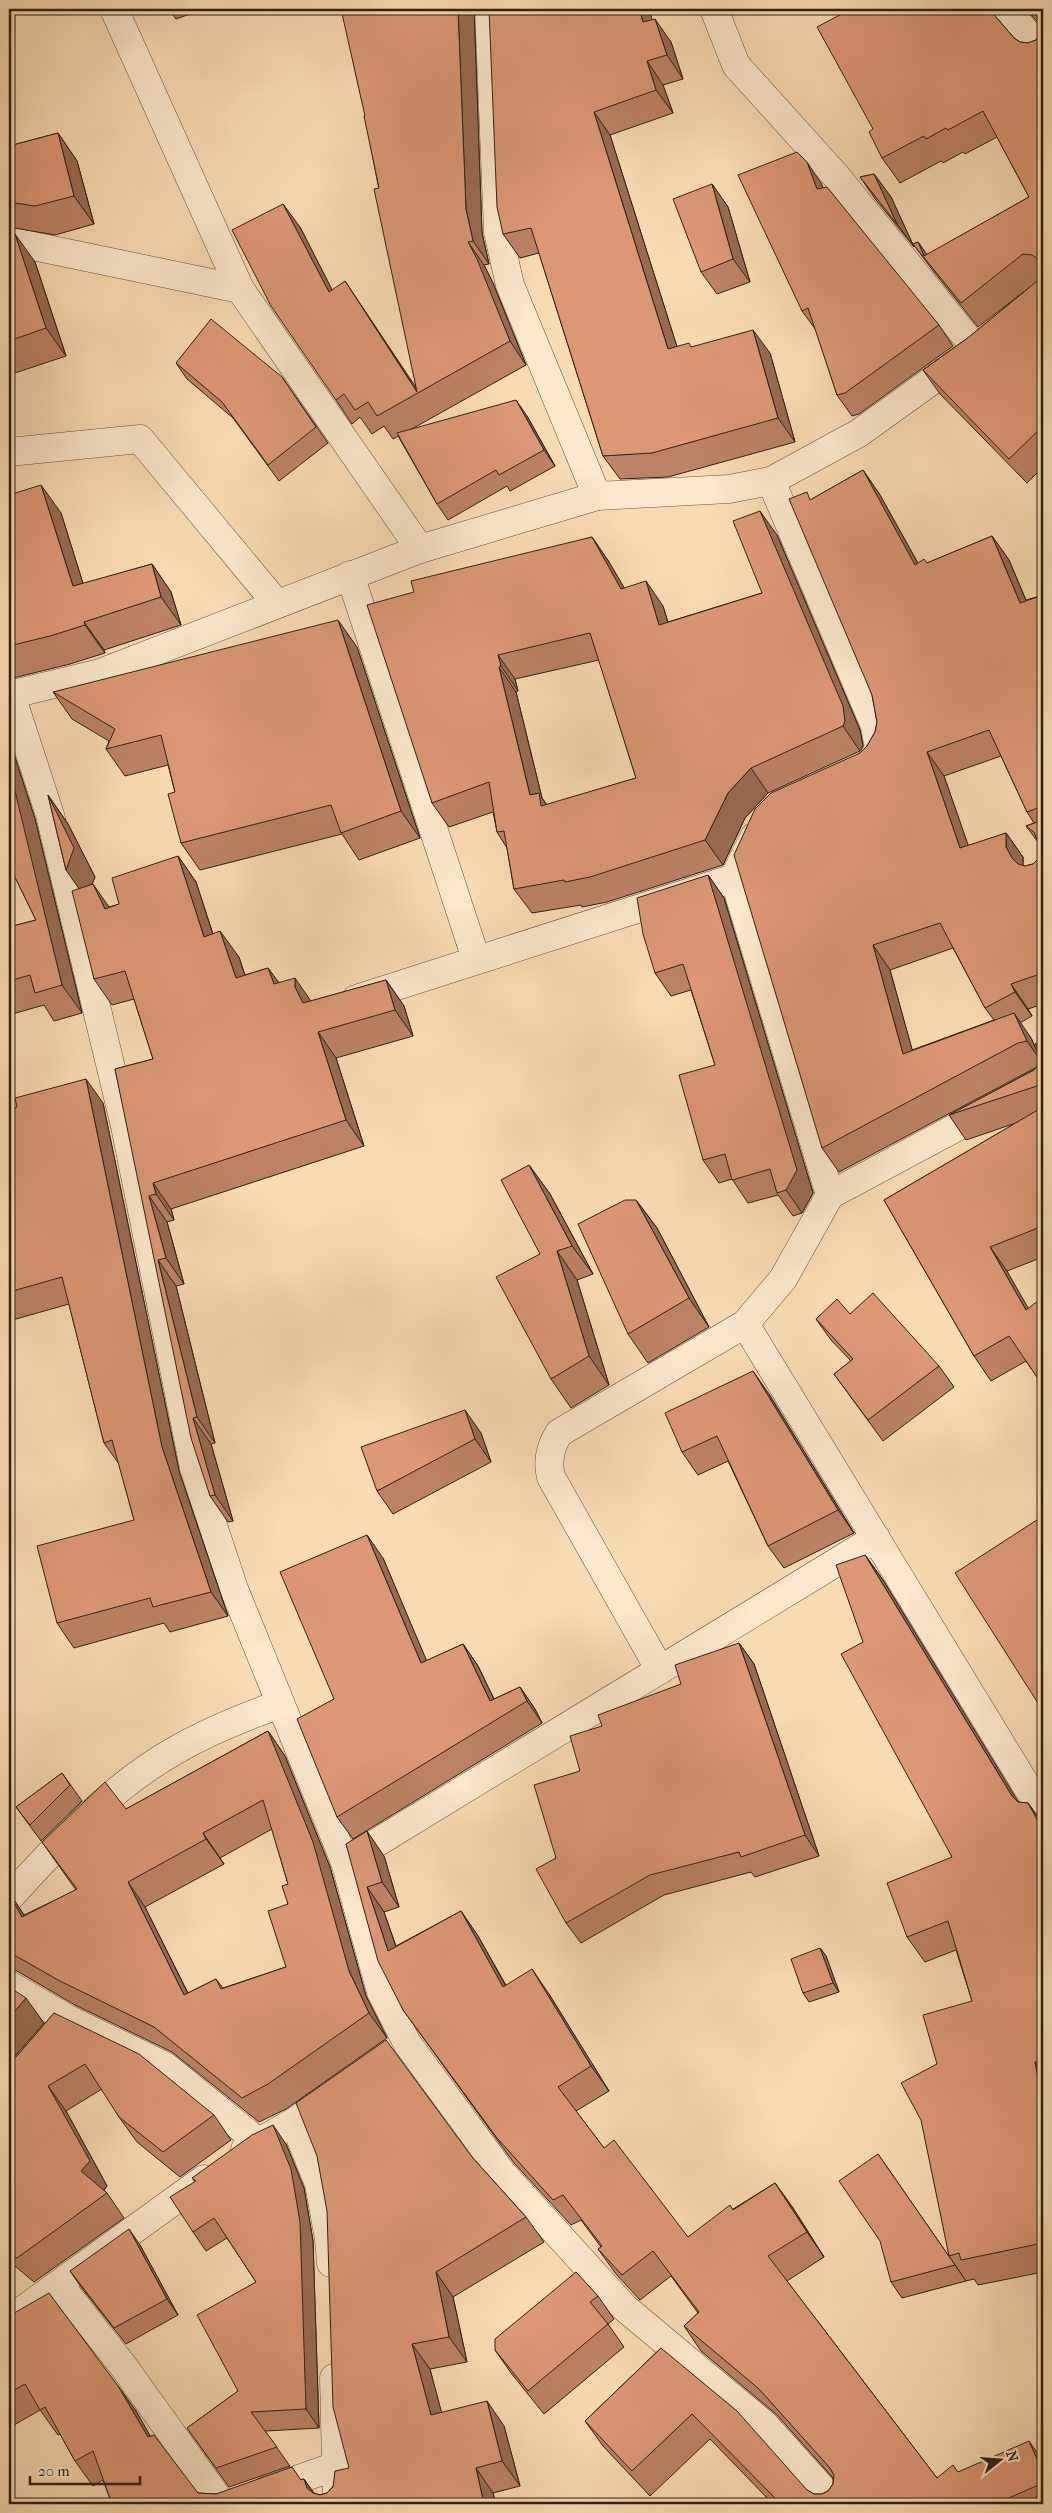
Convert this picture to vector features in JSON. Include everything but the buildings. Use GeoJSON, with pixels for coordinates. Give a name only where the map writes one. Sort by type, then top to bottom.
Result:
{"type":"FeatureCollection","features":[{"type":"Feature","properties":{"kind":"street"},"geometry":{"type":"LineString","coordinates":[[114,9],[240,289],[420,549]]}},
{"type":"Feature","properties":{"kind":"street"},"geometry":{"type":"LineString","coordinates":[[489,9],[498,232],[510,285],[597,496]]}},
{"type":"Feature","properties":{"kind":"street"},"geometry":{"type":"LineString","coordinates":[[714,9],[736,65],[837,177],[976,349]]}},
{"type":"Feature","properties":{"kind":"street"},"geometry":{"type":"LineString","coordinates":[[1006,9],[1043,52]]}},
{"type":"Feature","properties":{"kind":"street"},"geometry":{"type":"LineString","coordinates":[[9,241],[240,289]]}},
{"type":"Feature","properties":{"kind":"street"},"geometry":{"type":"LineString","coordinates":[[836,2504],[765,2425],[625,2308],[502,2174],[407,2044],[381,1992],[345,1862],[234,1588],[194,1468],[125,1126],[50,815],[10,695],[100,673],[420,549],[597,496],[729,490],[771,481],[859,433],[976,349],[999,330]]}},
{"type":"Feature","properties":{"kind":"street"},"geometry":{"type":"LineString","coordinates":[[9,452],[140,439],[277,604]]}},
{"type":"Feature","properties":{"kind":"street"},"geometry":{"type":"LineString","coordinates":[[771,481],[875,726],[878,749],[872,763],[849,775]]}},
{"type":"Feature","properties":{"kind":"street"},"geometry":{"type":"LineString","coordinates":[[350,575],[476,959]]}},
{"type":"Feature","properties":{"kind":"street"},"geometry":{"type":"LineString","coordinates":[[766,818],[759,825],[734,878],[830,1195]]}},
{"type":"Feature","properties":{"kind":"street"},"geometry":{"type":"LineString","coordinates":[[328,1008],[476,959],[734,878]]}},
{"type":"Feature","properties":{"kind":"street"},"geometry":{"type":"LineString","coordinates":[[660,1670],[551,1477],[548,1465],[550,1454],[559,1433],[570,1424],[745,1324],[783,1279],[830,1195],[1043,1081]]}},
{"type":"Feature","properties":{"kind":"street"},"geometry":{"type":"LineString","coordinates":[[745,1324],[1043,1813]]}},
{"type":"Feature","properties":{"kind":"street"},"geometry":{"type":"LineString","coordinates":[[345,1862],[876,1538]]}},
{"type":"Feature","properties":{"kind":"street"},"geometry":{"type":"LineString","coordinates":[[9,1898],[106,1799],[174,1750],[231,1722],[280,1704]]}},
{"type":"Feature","properties":{"kind":"street"},"geometry":{"type":"LineString","coordinates":[[9,1985],[68,2019],[165,2066],[257,2141]]}},
{"type":"Feature","properties":{"kind":"street"},"geometry":{"type":"LineString","coordinates":[[48,2041],[68,2019]]}},
{"type":"Feature","properties":{"kind":"street"},"geometry":{"type":"LineString","coordinates":[[383,2060],[407,2044]]}},
{"type":"Feature","properties":{"kind":"street"},"geometry":{"type":"LineString","coordinates":[[9,2320],[257,2141],[294,2122],[350,2083]]}},
{"type":"Feature","properties":{"kind":"street"},"geometry":{"type":"LineString","coordinates":[[294,2122],[319,2184],[325,2210],[330,2239],[332,2292]]}},
{"type":"Feature","properties":{"kind":"street"},"geometry":{"type":"LineString","coordinates":[[59,2284],[124,2367],[222,2504]]}},
{"type":"Feature","properties":{"kind":"street"},"geometry":{"type":"LineString","coordinates":[[334,2357],[337,2504]]}},
{"type":"Feature","properties":{"kind":"street"},"geometry":{"type":"LineString","coordinates":[[228,2504],[336,2466]]}}]}
